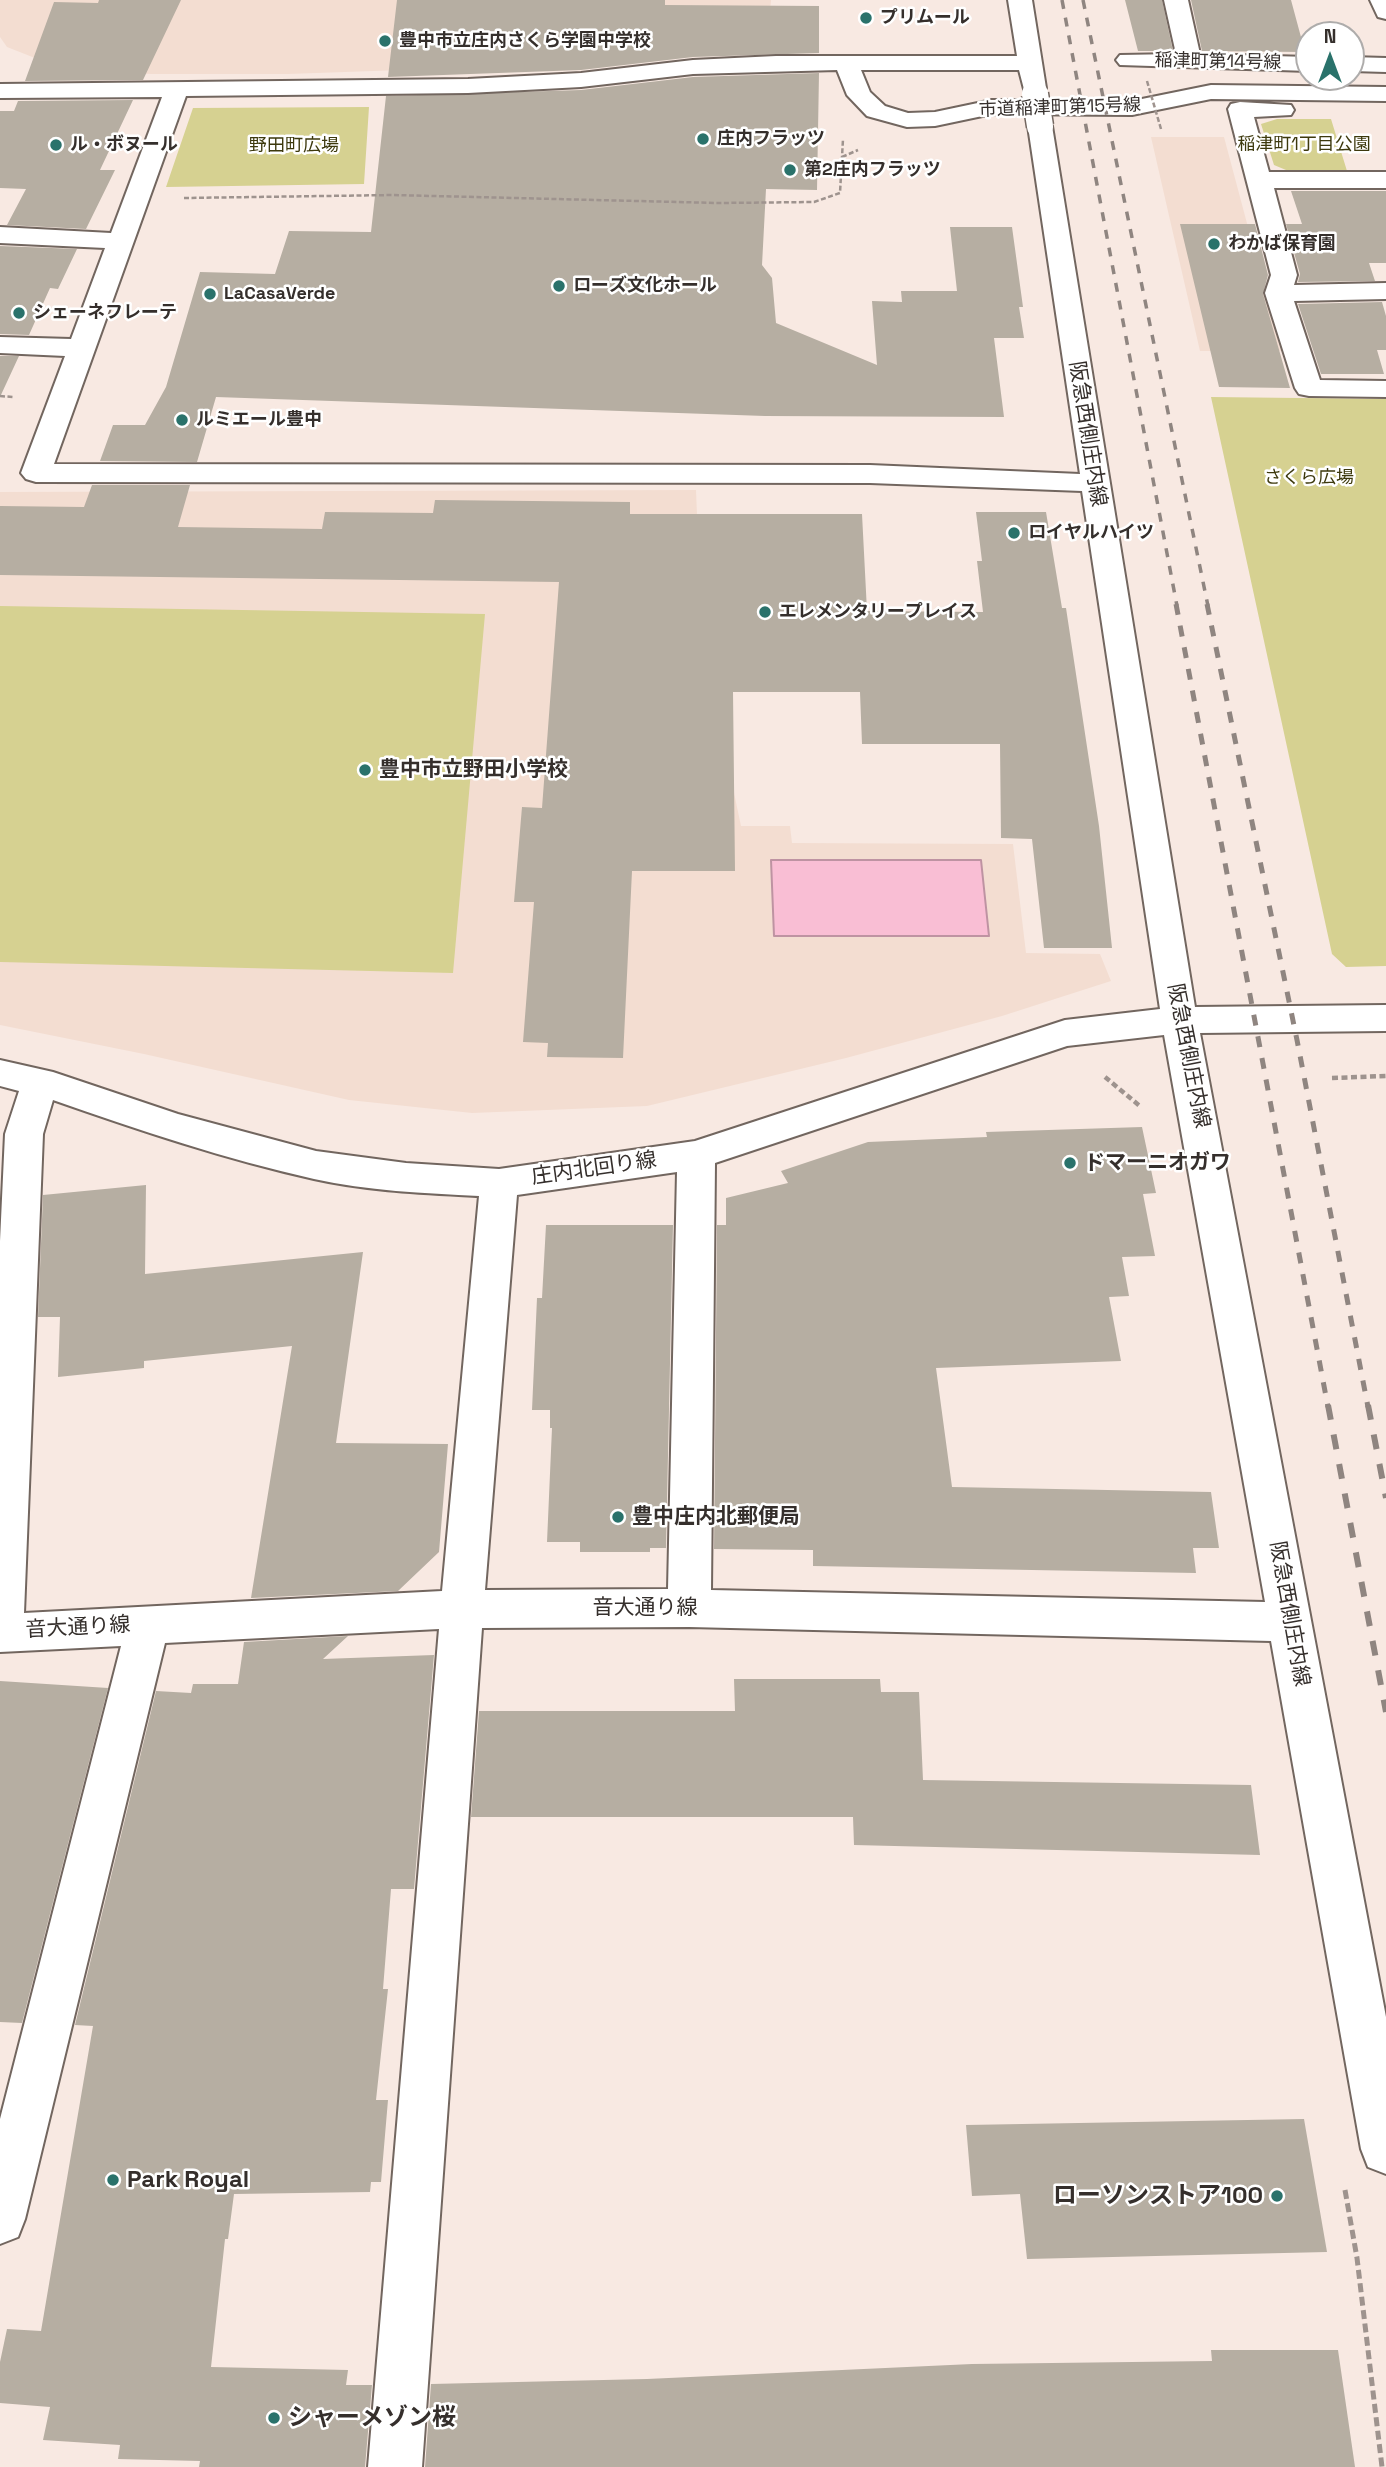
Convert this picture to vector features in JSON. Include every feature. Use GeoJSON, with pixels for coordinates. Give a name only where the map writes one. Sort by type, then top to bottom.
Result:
{"type":"FeatureCollection","features":[{"type":"Feature","properties":{"kind":"street","name":"阪急西側庄内線"},"geometry":{"type":"LineString","coordinates":[[1020,0],[1094,483],[1181,1020],[1386,2149]]}},
{"type":"Feature","properties":{"kind":"street"},"geometry":{"type":"LineString","coordinates":[[1176,0],[1189,61]]}},
{"type":"Feature","properties":{"kind":"street"},"geometry":{"type":"LineString","coordinates":[[1382,0],[1386,12]]}},
{"type":"Feature","properties":{"kind":"street","name":"稲津町第14号線"},"geometry":{"type":"LineString","coordinates":[[1128,60],[1295,64]]}},
{"type":"Feature","properties":{"kind":"street"},"geometry":{"type":"LineString","coordinates":[[0,91],[468,86],[581,80],[693,67],[1029,62]]}},
{"type":"Feature","properties":{"kind":"street","name":"市道稲津町第15号線"},"geometry":{"type":"LineString","coordinates":[[846,64],[859,95],[867,103],[876,111],[907,120],[935,118],[992,107],[1132,108],[1211,92],[1386,94]]}},
{"type":"Feature","properties":{"kind":"street"},"geometry":{"type":"LineString","coordinates":[[1365,64],[1386,65]]}},
{"type":"Feature","properties":{"kind":"street"},"geometry":{"type":"LineString","coordinates":[[176,91],[36,473],[870,474],[1094,483]]}},
{"type":"Feature","properties":{"kind":"street"},"geometry":{"type":"LineString","coordinates":[[1386,111],[1240,109],[1284,275],[1278,293],[1309,388],[1386,389]]}},
{"type":"Feature","properties":{"kind":"street"},"geometry":{"type":"LineString","coordinates":[[1259,180],[1386,180]]}},
{"type":"Feature","properties":{"kind":"street"},"geometry":{"type":"LineString","coordinates":[[0,235],[120,241]]}},
{"type":"Feature","properties":{"kind":"street"},"geometry":{"type":"LineString","coordinates":[[1278,293],[1386,291]]}},
{"type":"Feature","properties":{"kind":"street"},"geometry":{"type":"LineString","coordinates":[[0,345],[80,348]]}},
{"type":"Feature","properties":{"kind":"street","name":"庄内北回り線"},"geometry":{"type":"LineString","coordinates":[[0,1073],[40,1082],[173,1127],[316,1165],[406,1177],[499,1183],[696,1155],[1065,1033],[1181,1020],[1386,1018]]}},
{"type":"Feature","properties":{"kind":"street"},"geometry":{"type":"LineString","coordinates":[[1,1633],[24,1135],[40,1082]]}},
{"type":"Feature","properties":{"kind":"street"},"geometry":{"type":"LineString","coordinates":[[689,1608],[696,1155]]}},
{"type":"Feature","properties":{"kind":"street"},"geometry":{"type":"LineString","coordinates":[[395,2467],[461,1609],[499,1183]]}},
{"type":"Feature","properties":{"kind":"street","name":"音大通り線"},"geometry":{"type":"LineString","coordinates":[[1,1633],[461,1609],[689,1608],[1290,1622]]}},
{"type":"Feature","properties":{"kind":"street"},"geometry":{"type":"LineString","coordinates":[[0,2219],[148,1624]]}},
{"type":"Feature","properties":{"kind":"path"},"geometry":{"type":"LineString","coordinates":[[1147,81],[1161,129]]}},
{"type":"Feature","properties":{"kind":"path"},"geometry":{"type":"LineString","coordinates":[[137,199],[393,195],[718,203],[814,202],[840,193],[843,135]]}},
{"type":"Feature","properties":{"kind":"path"},"geometry":{"type":"LineString","coordinates":[[1332,1078],[1386,1076]]}},
{"type":"Feature","properties":{"kind":"shaded area","name":"豊中市立庄内さくら学園中学校"},"geometry":{"type":"Polygon","coordinates":[[[0,0],[771,0],[767,45],[487,67],[288,74],[152,74],[68,71],[7,47],[0,37],[0,0]]]}},
{"type":"Feature","properties":{"kind":"shaded area","name":"わかば保育園"},"geometry":{"type":"Polygon","coordinates":[[[1151,137],[1224,137],[1281,351],[1200,351],[1151,137]]]}},
{"type":"Feature","properties":{"kind":"shaded area","name":"豊中市立野田小学校"},"geometry":{"type":"Polygon","coordinates":[[[696,490],[702,641],[741,826],[790,826],[792,843],[1013,844],[1026,953],[1100,954],[1111,981],[1002,1016],[846,1058],[647,1106],[472,1113],[349,1100],[0,1025],[0,492],[696,490]]]}},
{"type":"Feature","properties":{"kind":"shaded area"},"geometry":{"type":"Polygon","coordinates":[[[771,860],[981,860],[989,936],[774,936],[771,860]]]}},
{"type":"Feature","properties":{"kind":"green space","name":"野田町広場"},"geometry":{"type":"Polygon","coordinates":[[[369,107],[364,184],[166,187],[193,108],[369,107]]]}},
{"type":"Feature","properties":{"kind":"green space","name":"稲津町1丁目公園"},"geometry":{"type":"Polygon","coordinates":[[[1277,119],[1331,119],[1347,171],[1286,170],[1274,165],[1261,124],[1277,119]]]}},
{"type":"Feature","properties":{"kind":"green space","name":"さくら広場"},"geometry":{"type":"Polygon","coordinates":[[[1211,397],[1386,399],[1386,966],[1346,967],[1332,954],[1211,397]]]}},
{"type":"Feature","properties":{"kind":"green space"},"geometry":{"type":"Polygon","coordinates":[[[0,606],[485,614],[453,973],[0,962],[0,606]]]}},
{"type":"Feature","properties":{"kind":"building"},"geometry":{"type":"Polygon","coordinates":[[[99,0],[181,0],[143,80],[25,81],[54,2],[98,3],[99,0]]]}},
{"type":"Feature","properties":{"kind":"building"},"geometry":{"type":"Polygon","coordinates":[[[397,0],[665,0],[665,5],[819,6],[819,53],[693,57],[581,70],[388,77],[397,0]]]}},
{"type":"Feature","properties":{"kind":"building"},"geometry":{"type":"Polygon","coordinates":[[[1125,0],[1162,0],[1173,51],[1138,51],[1125,0]]]}},
{"type":"Feature","properties":{"kind":"building"},"geometry":{"type":"Polygon","coordinates":[[[1191,0],[1291,0],[1297,21],[1295,52],[1202,51],[1191,0]]]}},
{"type":"Feature","properties":{"kind":"building"},"geometry":{"type":"Polygon","coordinates":[[[819,73],[817,190],[766,189],[762,265],[772,278],[776,323],[877,365],[872,301],[902,302],[901,291],[957,291],[950,227],[1012,227],[1023,307],[1019,307],[1024,338],[994,338],[1004,417],[765,416],[216,397],[197,462],[100,461],[113,425],[145,425],[166,387],[200,272],[275,274],[289,231],[371,232],[386,96],[581,90],[693,77],[819,73]]]}},
{"type":"Feature","properties":{"kind":"building"},"geometry":{"type":"Polygon","coordinates":[[[133,100],[100,170],[115,170],[86,229],[7,225],[26,189],[0,188],[0,111],[14,111],[18,101],[133,100]]]}},
{"type":"Feature","properties":{"kind":"building"},"geometry":{"type":"Polygon","coordinates":[[[1291,191],[1386,191],[1386,263],[1369,263],[1375,281],[1298,282],[1300,274],[1286,224],[1302,224],[1291,191]]]}},
{"type":"Feature","properties":{"kind":"building"},"geometry":{"type":"Polygon","coordinates":[[[1180,224],[1255,224],[1268,275],[1263,294],[1290,388],[1219,387],[1180,224]]]}},
{"type":"Feature","properties":{"kind":"building"},"geometry":{"type":"Polygon","coordinates":[[[0,246],[77,249],[58,289],[50,288],[29,335],[0,334],[0,246]]]}},
{"type":"Feature","properties":{"kind":"building"},"geometry":{"type":"Polygon","coordinates":[[[1382,302],[1386,316],[1386,350],[1377,350],[1384,374],[1321,374],[1298,304],[1382,302]]]}},
{"type":"Feature","properties":{"kind":"building"},"geometry":{"type":"Polygon","coordinates":[[[0,356],[19,356],[0,397],[0,356]]]}},
{"type":"Feature","properties":{"kind":"building"},"geometry":{"type":"Polygon","coordinates":[[[92,485],[190,485],[178,527],[322,529],[325,512],[433,513],[435,500],[630,502],[630,514],[862,514],[867,611],[983,612],[977,561],[982,561],[976,512],[1046,512],[1062,608],[1066,608],[1099,826],[1112,948],[1044,948],[1032,839],[1001,838],[1000,744],[862,744],[860,692],[733,692],[735,871],[632,871],[623,1058],[547,1057],[548,1043],[523,1042],[534,902],[514,902],[522,807],[542,808],[559,582],[0,575],[0,506],[84,507],[92,485]]]}},
{"type":"Feature","properties":{"kind":"building"},"geometry":{"type":"Polygon","coordinates":[[[1142,1127],[1156,1193],[1143,1194],[1155,1256],[1122,1257],[1129,1296],[1109,1297],[1121,1361],[936,1368],[952,1487],[1211,1492],[1219,1548],[1193,1548],[1196,1573],[813,1566],[813,1550],[714,1549],[717,1225],[726,1225],[726,1198],[788,1183],[781,1171],[868,1142],[987,1137],[986,1132],[1142,1127]]]}},
{"type":"Feature","properties":{"kind":"building"},"geometry":{"type":"Polygon","coordinates":[[[146,1185],[145,1274],[363,1252],[336,1443],[448,1444],[439,1552],[398,1591],[251,1598],[292,1346],[144,1361],[144,1368],[58,1377],[60,1317],[38,1317],[43,1195],[146,1185]]]}},
{"type":"Feature","properties":{"kind":"building"},"geometry":{"type":"Polygon","coordinates":[[[546,1225],[673,1225],[666,1548],[650,1548],[650,1552],[580,1552],[580,1542],[547,1542],[552,1428],[550,1410],[532,1410],[537,1298],[542,1298],[546,1225]]]}},
{"type":"Feature","properties":{"kind":"building"},"geometry":{"type":"Polygon","coordinates":[[[348,1636],[323,1659],[434,1655],[414,1889],[391,1889],[383,1989],[388,1989],[376,2100],[388,2100],[381,2182],[371,2182],[370,2192],[234,2194],[228,2239],[225,2239],[211,2367],[348,2370],[346,2385],[372,2385],[365,2467],[199,2467],[200,2461],[118,2459],[120,2445],[43,2440],[50,2407],[0,2403],[0,2362],[7,2329],[41,2331],[93,2026],[75,2025],[156,1691],[191,1693],[193,1684],[238,1684],[244,1642],[348,1636]]]}},
{"type":"Feature","properties":{"kind":"building"},"geometry":{"type":"Polygon","coordinates":[[[734,1679],[880,1679],[881,1692],[919,1692],[923,1780],[1251,1785],[1260,1855],[854,1845],[853,1817],[471,1817],[479,1711],[735,1711],[734,1679]]]}},
{"type":"Feature","properties":{"kind":"building"},"geometry":{"type":"Polygon","coordinates":[[[0,1681],[108,1688],[22,2023],[0,2022],[0,1681]]]}},
{"type":"Feature","properties":{"kind":"building"},"geometry":{"type":"Polygon","coordinates":[[[1304,2119],[1327,2252],[1027,2259],[1020,2194],[972,2196],[966,2125],[1304,2119]]]}},
{"type":"Feature","properties":{"kind":"building"},"geometry":{"type":"Polygon","coordinates":[[[1211,2350],[1338,2350],[1355,2467],[425,2467],[431,2384],[647,2379],[972,2364],[1212,2361],[1211,2350]]]}},
{"type":"Feature","properties":{"kind":"railway"},"geometry":{"type":"LineString","coordinates":[[1062,0],[1177,606]]}},
{"type":"Feature","properties":{"kind":"railway"},"geometry":{"type":"LineString","coordinates":[[1083,0],[1208,606]]}},
{"type":"Feature","properties":{"kind":"railway"},"geometry":{"type":"LineString","coordinates":[[1176,604],[1328,1407]]}},
{"type":"Feature","properties":{"kind":"railway"},"geometry":{"type":"LineString","coordinates":[[1207,604],[1297,1040],[1368,1407]]}},
{"type":"Feature","properties":{"kind":"railway"},"geometry":{"type":"LineString","coordinates":[[1328,1405],[1386,1712]]}},
{"type":"Feature","properties":{"kind":"railway"},"geometry":{"type":"LineString","coordinates":[[1368,1405],[1386,1498]]}},
{"type":"Feature","properties":{"kind":"place","name":"プリムール"},"geometry":{"type":"Point","coordinates":[866,18]}},
{"type":"Feature","properties":{"kind":"place","name":"豊中市立庄内さくら学園中学校"},"geometry":{"type":"Point","coordinates":[385,41]}},
{"type":"Feature","properties":{"kind":"place","name":"庄内フラッツ"},"geometry":{"type":"Point","coordinates":[703,139]}},
{"type":"Feature","properties":{"kind":"place","name":"ル・ボヌール"},"geometry":{"type":"Point","coordinates":[56,145]}},
{"type":"Feature","properties":{"kind":"place","name":"第2庄内フラッツ"},"geometry":{"type":"Point","coordinates":[790,170]}},
{"type":"Feature","properties":{"kind":"place","name":"わかば保育園"},"geometry":{"type":"Point","coordinates":[1214,244]}},
{"type":"Feature","properties":{"kind":"place","name":"ローズ文化ホール"},"geometry":{"type":"Point","coordinates":[559,286]}},
{"type":"Feature","properties":{"kind":"place","name":"LaCasaVerde"},"geometry":{"type":"Point","coordinates":[210,294]}},
{"type":"Feature","properties":{"kind":"place","name":"シェーネフレーテ"},"geometry":{"type":"Point","coordinates":[19,313]}},
{"type":"Feature","properties":{"kind":"place","name":"ルミエール豊中"},"geometry":{"type":"Point","coordinates":[182,420]}},
{"type":"Feature","properties":{"kind":"place","name":"ロイヤルハイツ"},"geometry":{"type":"Point","coordinates":[1014,533]}},
{"type":"Feature","properties":{"kind":"place","name":"エレメンタリープレイス"},"geometry":{"type":"Point","coordinates":[765,612]}},
{"type":"Feature","properties":{"kind":"place","name":"豊中市立野田小学校"},"geometry":{"type":"Point","coordinates":[365,770]}},
{"type":"Feature","properties":{"kind":"place","name":"ドマーニオガワ"},"geometry":{"type":"Point","coordinates":[1070,1163]}},
{"type":"Feature","properties":{"kind":"place","name":"豊中庄内北郵便局"},"geometry":{"type":"Point","coordinates":[618,1517]}},
{"type":"Feature","properties":{"kind":"place","name":"Park Royal"},"geometry":{"type":"Point","coordinates":[113,2180]}},
{"type":"Feature","properties":{"kind":"place","name":"ローソンストア100"},"geometry":{"type":"Point","coordinates":[1277,2196]}},
{"type":"Feature","properties":{"kind":"place","name":"シャーメゾン桜"},"geometry":{"type":"Point","coordinates":[274,2418]}}]}
